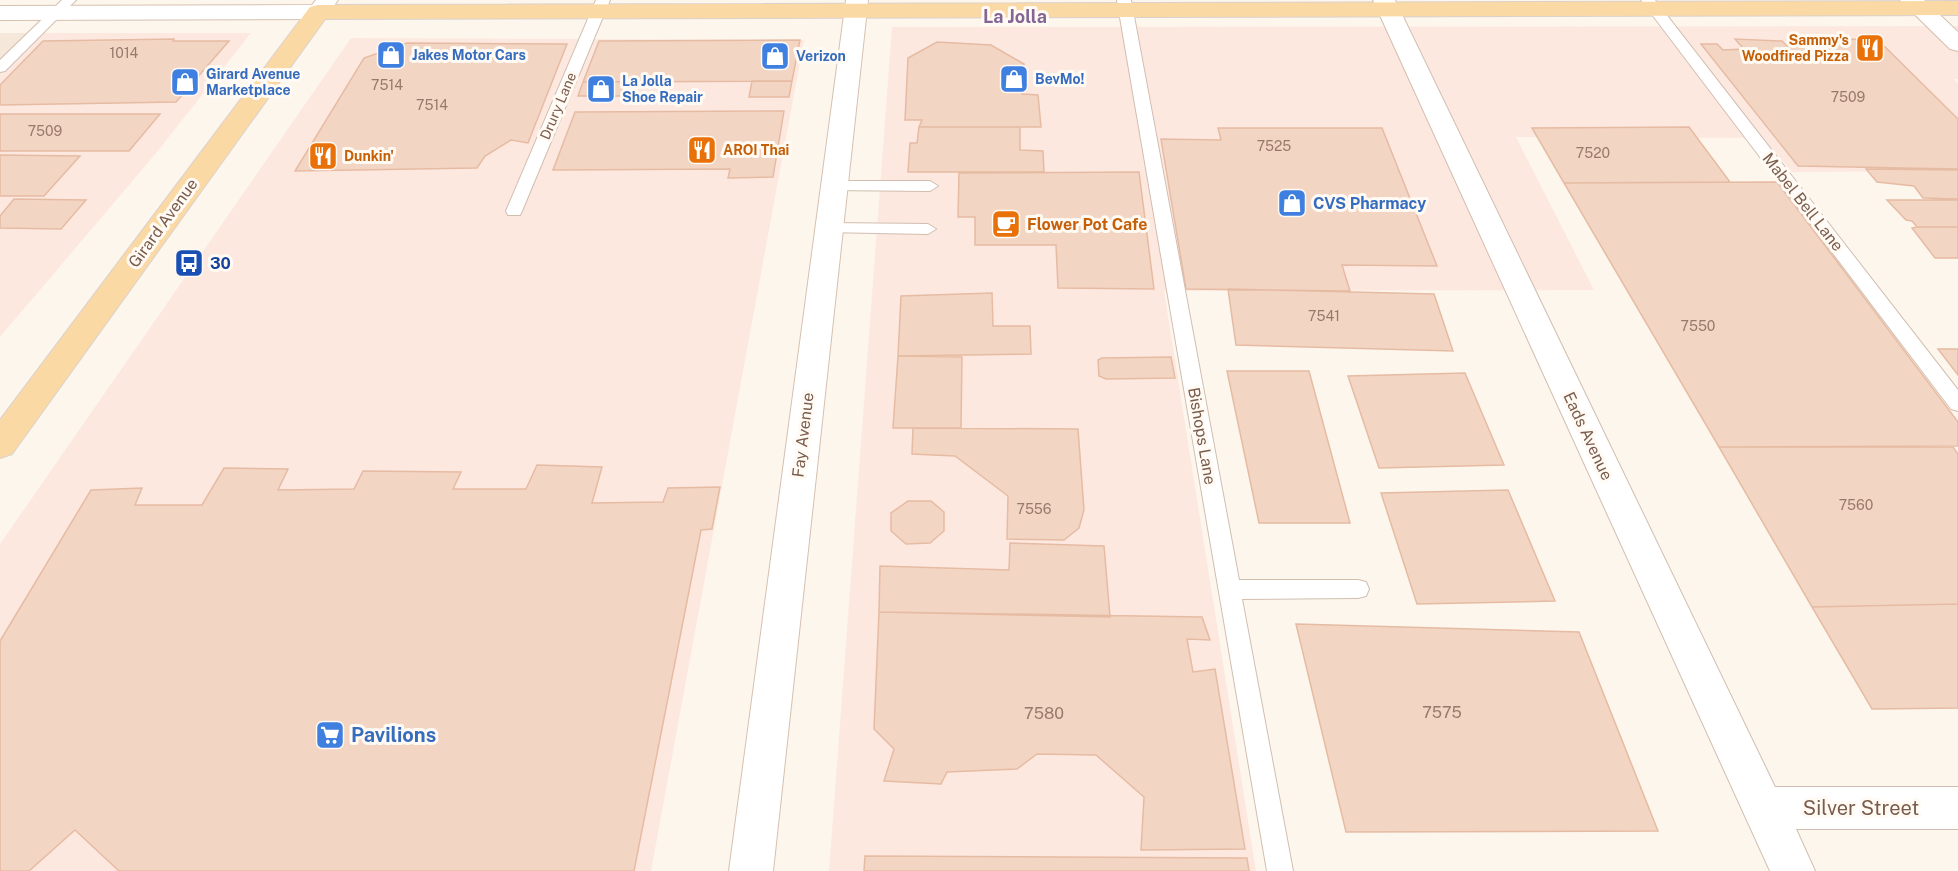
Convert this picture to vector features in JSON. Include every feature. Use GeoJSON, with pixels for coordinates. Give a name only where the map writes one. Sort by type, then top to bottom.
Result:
{"type":"FeatureCollection","features":[{"type":"Feature","properties":{"kind":"main road"},"geometry":{"type":"LineString","coordinates":[[322,6],[1916,4],[1958,8]]}},
{"type":"Feature","properties":{"kind":"main road","name":"Girard Avenue"},"geometry":{"type":"LineString","coordinates":[[0,445],[322,6]]}},
{"type":"Feature","properties":{"kind":"street","name":"Eads Avenue"},"geometry":{"type":"LineString","coordinates":[[1386,4],[1793,871]]}},
{"type":"Feature","properties":{"kind":"street"},"geometry":{"type":"LineString","coordinates":[[1916,4],[1958,44]]}},
{"type":"Feature","properties":{"kind":"street","name":"Fay Avenue"},"geometry":{"type":"LineString","coordinates":[[752,871],[857,5]]}},
{"type":"Feature","properties":{"kind":"street"},"geometry":{"type":"LineString","coordinates":[[0,13],[63,6],[322,6]]}},
{"type":"Feature","properties":{"kind":"street","name":"Silver Street"},"geometry":{"type":"LineString","coordinates":[[1764,808],[1958,808]]}},
{"type":"Feature","properties":{"kind":"lane","name":"Mabel Bell Lane"},"geometry":{"type":"LineString","coordinates":[[1651,4],[1958,404]]}},
{"type":"Feature","properties":{"kind":"lane","name":"Bishops Lane"},"geometry":{"type":"LineString","coordinates":[[1125,5],[1280,871]]}},
{"type":"Feature","properties":{"kind":"lane"},"geometry":{"type":"LineString","coordinates":[[0,68],[63,6]]}},
{"type":"Feature","properties":{"kind":"lane","name":"Drury Lane"},"geometry":{"type":"LineString","coordinates":[[514,211],[601,6]]}},
{"type":"Feature","properties":{"kind":"lane"},"geometry":{"type":"LineString","coordinates":[[834,186],[930,186]]}},
{"type":"Feature","properties":{"kind":"lane"},"geometry":{"type":"LineString","coordinates":[[829,228],[928,229]]}},
{"type":"Feature","properties":{"kind":"lane"},"geometry":{"type":"LineString","coordinates":[[1229,590],[1358,589]]}},
{"type":"Feature","properties":{"kind":"shaded area"},"geometry":{"type":"Polygon","coordinates":[[[1958,26],[1958,79],[1954,79],[1958,84],[1958,171],[1792,172],[1763,138],[1516,137],[1594,290],[1164,291],[1256,871],[829,871],[892,27],[1958,26]]]}},
{"type":"Feature","properties":{"kind":"shaded area"},"geometry":{"type":"Polygon","coordinates":[[[0,33],[44,33],[0,76],[0,33]]]}},
{"type":"Feature","properties":{"kind":"shaded area"},"geometry":{"type":"Polygon","coordinates":[[[44,33],[251,33],[157,152],[0,337],[0,76],[44,33]]]}},
{"type":"Feature","properties":{"kind":"shaded area"},"geometry":{"type":"Polygon","coordinates":[[[351,38],[804,40],[651,871],[0,871],[0,544],[351,38]]]}},
{"type":"Feature","properties":{"kind":"building"},"geometry":{"type":"Polygon","coordinates":[[[1810,38],[1878,40],[1958,119],[1958,169],[1798,166],[1701,44],[1717,44],[1723,50],[1744,49],[1735,39],[1782,41],[1787,46],[1818,46],[1810,38]]]}},
{"type":"Feature","properties":{"kind":"building"},"geometry":{"type":"Polygon","coordinates":[[[174,39],[173,41],[229,41],[176,102],[0,105],[0,85],[43,41],[174,39]]]}},
{"type":"Feature","properties":{"kind":"building"},"geometry":{"type":"Polygon","coordinates":[[[800,40],[792,81],[583,82],[599,41],[800,40]]]}},
{"type":"Feature","properties":{"kind":"building"},"geometry":{"type":"Polygon","coordinates":[[[937,42],[991,45],[1024,64],[1022,94],[1038,95],[1041,127],[919,127],[922,120],[905,120],[908,58],[937,42]]]}},
{"type":"Feature","properties":{"kind":"building"},"geometry":{"type":"Polygon","coordinates":[[[407,43],[567,44],[528,143],[511,140],[485,156],[477,168],[295,171],[364,58],[407,43]]]}},
{"type":"Feature","properties":{"kind":"building"},"geometry":{"type":"Polygon","coordinates":[[[752,81],[792,81],[789,97],[749,97],[752,81]]]}},
{"type":"Feature","properties":{"kind":"building","name":"La Jolla Shoe Repair"},"geometry":{"type":"Polygon","coordinates":[[[583,82],[625,82],[620,96],[578,96],[583,82]]]}},
{"type":"Feature","properties":{"kind":"building"},"geometry":{"type":"Polygon","coordinates":[[[784,111],[773,177],[728,178],[730,169],[553,170],[575,112],[784,111]]]}},
{"type":"Feature","properties":{"kind":"building"},"geometry":{"type":"Polygon","coordinates":[[[0,114],[160,114],[129,151],[0,151],[0,114]]]}},
{"type":"Feature","properties":{"kind":"building"},"geometry":{"type":"Polygon","coordinates":[[[919,127],[1020,127],[1020,150],[1043,151],[1044,172],[908,172],[910,143],[917,143],[919,127]]]}},
{"type":"Feature","properties":{"kind":"building"},"geometry":{"type":"Polygon","coordinates":[[[1689,127],[1730,182],[1564,183],[1532,128],[1689,127]]]}},
{"type":"Feature","properties":{"kind":"building","name":"CVS Pharmacy"},"geometry":{"type":"Polygon","coordinates":[[[1218,128],[1382,128],[1437,266],[1342,265],[1350,291],[1186,289],[1161,139],[1221,140],[1218,128]]]}},
{"type":"Feature","properties":{"kind":"building"},"geometry":{"type":"Polygon","coordinates":[[[0,155],[80,156],[44,196],[0,196],[0,155]]]}},
{"type":"Feature","properties":{"kind":"building"},"geometry":{"type":"Polygon","coordinates":[[[1866,169],[1958,170],[1958,199],[1923,198],[1914,186],[1877,182],[1866,169]]]}},
{"type":"Feature","properties":{"kind":"building"},"geometry":{"type":"Polygon","coordinates":[[[1139,172],[1154,289],[1058,288],[1056,245],[975,245],[975,217],[958,217],[959,173],[1139,172]]]}},
{"type":"Feature","properties":{"kind":"building"},"geometry":{"type":"Polygon","coordinates":[[[1777,182],[1958,422],[1958,446],[1719,447],[1564,183],[1777,182]]]}},
{"type":"Feature","properties":{"kind":"building"},"geometry":{"type":"Polygon","coordinates":[[[14,199],[86,200],[61,229],[0,228],[0,216],[14,199]]]}},
{"type":"Feature","properties":{"kind":"building"},"geometry":{"type":"Polygon","coordinates":[[[1887,200],[1958,200],[1958,227],[1917,227],[1912,221],[1906,220],[1887,200]]]}},
{"type":"Feature","properties":{"kind":"building"},"geometry":{"type":"Polygon","coordinates":[[[1958,227],[1958,258],[1935,258],[1912,228],[1958,227]]]}},
{"type":"Feature","properties":{"kind":"building"},"geometry":{"type":"Polygon","coordinates":[[[1228,289],[1434,294],[1453,351],[1236,345],[1228,289]]]}},
{"type":"Feature","properties":{"kind":"building"},"geometry":{"type":"Polygon","coordinates":[[[992,293],[993,326],[1030,326],[1031,354],[898,356],[901,296],[992,293]]]}},
{"type":"Feature","properties":{"kind":"building"},"geometry":{"type":"Polygon","coordinates":[[[1938,349],[1958,349],[1958,375],[1938,349]]]}},
{"type":"Feature","properties":{"kind":"building"},"geometry":{"type":"Polygon","coordinates":[[[898,356],[962,357],[961,428],[893,428],[898,356]]]}},
{"type":"Feature","properties":{"kind":"building"},"geometry":{"type":"Polygon","coordinates":[[[1171,357],[1175,378],[1106,379],[1099,376],[1098,360],[1102,358],[1171,357]]]}},
{"type":"Feature","properties":{"kind":"building"},"geometry":{"type":"Polygon","coordinates":[[[1227,371],[1309,371],[1350,523],[1259,523],[1227,371]]]}},
{"type":"Feature","properties":{"kind":"building"},"geometry":{"type":"Polygon","coordinates":[[[1465,373],[1504,465],[1379,468],[1348,376],[1465,373]]]}},
{"type":"Feature","properties":{"kind":"building"},"geometry":{"type":"Polygon","coordinates":[[[913,428],[1078,429],[1084,510],[1079,528],[1064,540],[1007,539],[1008,496],[955,456],[912,454],[913,428]]]}},
{"type":"Feature","properties":{"kind":"building"},"geometry":{"type":"Polygon","coordinates":[[[1719,447],[1953,447],[1958,454],[1958,604],[1812,607],[1719,447]]]}},
{"type":"Feature","properties":{"kind":"building","name":"Pavilions"},"geometry":{"type":"Polygon","coordinates":[[[537,465],[602,467],[592,503],[663,502],[668,488],[720,487],[712,529],[701,530],[634,871],[119,871],[75,830],[29,871],[0,871],[0,641],[91,490],[142,488],[135,505],[202,505],[224,468],[288,469],[278,490],[354,489],[363,471],[461,472],[453,489],[526,489],[537,465]]]}},
{"type":"Feature","properties":{"kind":"building"},"geometry":{"type":"Polygon","coordinates":[[[1508,490],[1555,601],[1417,604],[1381,493],[1508,490]]]}},
{"type":"Feature","properties":{"kind":"building"},"geometry":{"type":"Polygon","coordinates":[[[908,501],[931,501],[944,512],[944,531],[930,543],[906,544],[891,531],[891,513],[908,501]]]}},
{"type":"Feature","properties":{"kind":"building"},"geometry":{"type":"Polygon","coordinates":[[[1010,543],[1104,546],[1110,617],[879,612],[880,566],[1009,570],[1010,543]]]}},
{"type":"Feature","properties":{"kind":"building"},"geometry":{"type":"Polygon","coordinates":[[[1958,604],[1958,708],[1872,709],[1812,607],[1958,604]]]}},
{"type":"Feature","properties":{"kind":"building"},"geometry":{"type":"Polygon","coordinates":[[[879,612],[1202,617],[1210,640],[1187,639],[1193,672],[1215,669],[1245,849],[1141,850],[1144,797],[1096,755],[1037,754],[1017,769],[947,772],[941,784],[884,781],[894,749],[874,729],[879,612]]]}},
{"type":"Feature","properties":{"kind":"building"},"geometry":{"type":"Polygon","coordinates":[[[1296,624],[1579,632],[1658,831],[1346,832],[1296,624]]]}},
{"type":"Feature","properties":{"kind":"building"},"geometry":{"type":"Polygon","coordinates":[[[865,856],[1247,858],[1249,871],[864,871],[865,856]]]}},
{"type":"Feature","properties":{"kind":"place","name":"Sammy's Woodfired Pizza"},"geometry":{"type":"Point","coordinates":[1870,48]}},
{"type":"Feature","properties":{"kind":"place","name":"Jakes Motor Cars"},"geometry":{"type":"Point","coordinates":[391,55]}},
{"type":"Feature","properties":{"kind":"place","name":"Verizon"},"geometry":{"type":"Point","coordinates":[775,56]}},
{"type":"Feature","properties":{"kind":"place","name":"BevMo!"},"geometry":{"type":"Point","coordinates":[1014,79]}},
{"type":"Feature","properties":{"kind":"place","name":"Girard Avenue Marketplace"},"geometry":{"type":"Point","coordinates":[185,82]}},
{"type":"Feature","properties":{"kind":"place","name":"La Jolla Shoe Repair"},"geometry":{"type":"Point","coordinates":[601,89]}},
{"type":"Feature","properties":{"kind":"place","name":"AROI Thai"},"geometry":{"type":"Point","coordinates":[702,150]}},
{"type":"Feature","properties":{"kind":"place","name":"Dunkin'"},"geometry":{"type":"Point","coordinates":[323,156]}},
{"type":"Feature","properties":{"kind":"place","name":"CVS Pharmacy"},"geometry":{"type":"Point","coordinates":[1292,203]}},
{"type":"Feature","properties":{"kind":"place","name":"Flower Pot Cafe"},"geometry":{"type":"Point","coordinates":[1006,224]}},
{"type":"Feature","properties":{"kind":"place","name":"30"},"geometry":{"type":"Point","coordinates":[189,263]}},
{"type":"Feature","properties":{"kind":"place","name":"Pavilions"},"geometry":{"type":"Point","coordinates":[330,735]}},
{"type":"Feature","properties":{"kind":"district","name":"La Jolla"},"geometry":{"type":"Point","coordinates":[1015,16]}}]}
